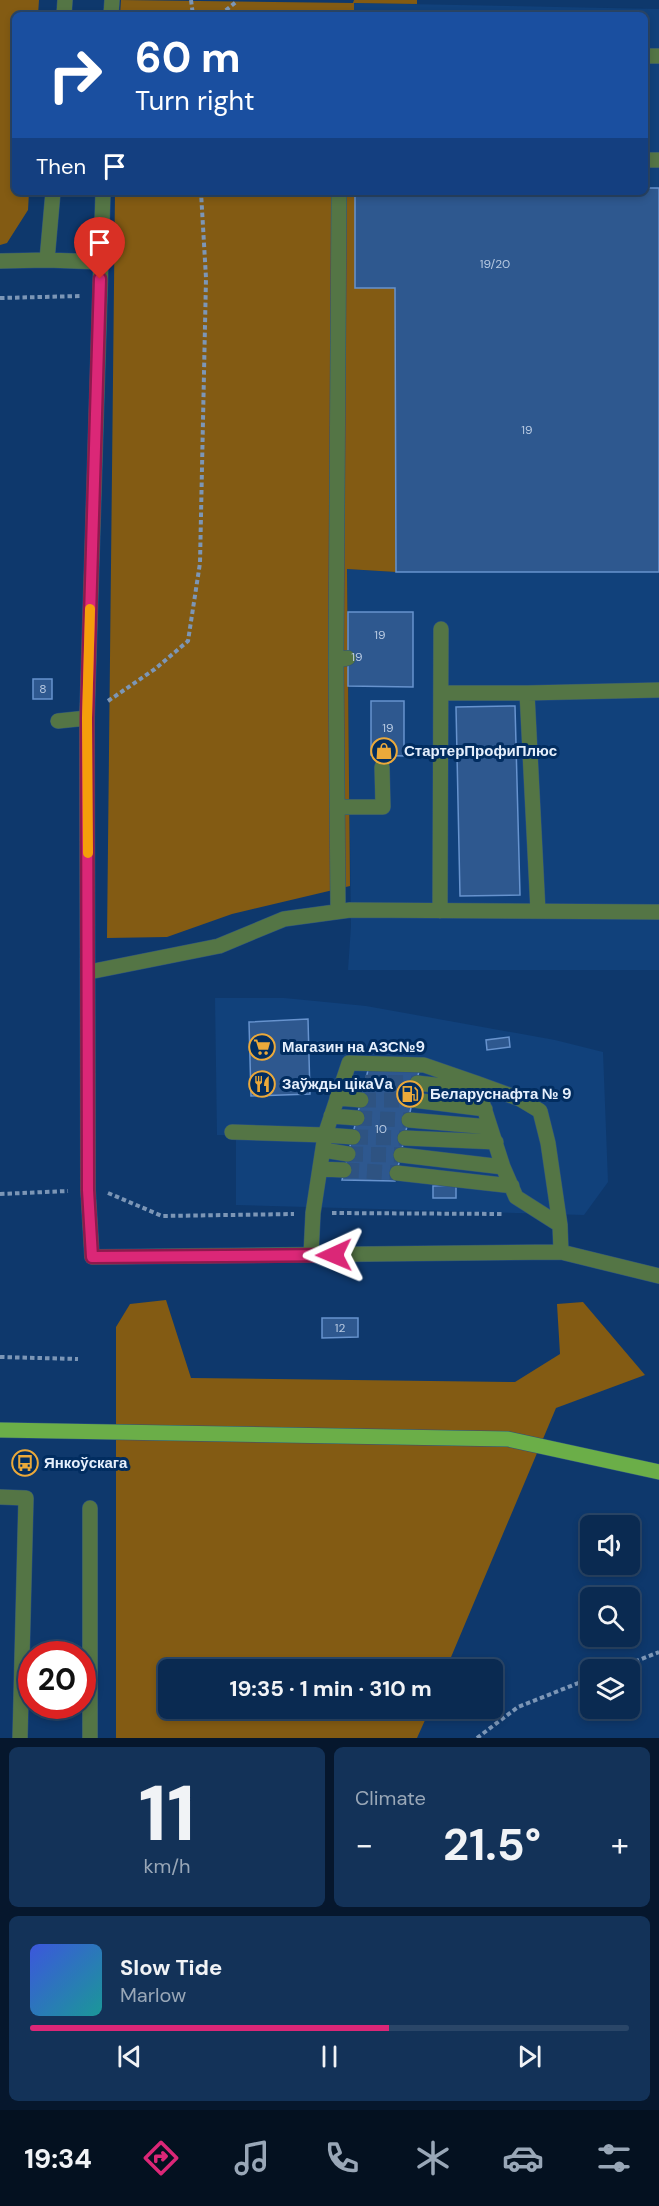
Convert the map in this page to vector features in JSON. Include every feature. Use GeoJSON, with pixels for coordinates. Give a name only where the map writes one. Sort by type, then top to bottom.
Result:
{"type":"FeatureCollection","features":[{"type":"Feature","properties":{"kind":"main road"},"geometry":{"type":"LineString","coordinates":[[0,1430],[508,1439],[659,1472]]}},
{"type":"Feature","properties":{"kind":"lane"},"geometry":{"type":"LineString","coordinates":[[47,260],[53,195]]}},
{"type":"Feature","properties":{"kind":"lane"},"geometry":{"type":"LineString","coordinates":[[103,195],[87,718],[88,1190],[92,1257],[561,1252],[659,1276]]}},
{"type":"Feature","properties":{"kind":"lane"},"geometry":{"type":"LineString","coordinates":[[338,911],[337,807],[342,659],[339,195]]}},
{"type":"Feature","properties":{"kind":"lane"},"geometry":{"type":"LineString","coordinates":[[0,261],[101,262]]}},
{"type":"Feature","properties":{"kind":"lane"},"geometry":{"type":"LineString","coordinates":[[441,629],[441,911]]}},
{"type":"Feature","properties":{"kind":"lane"},"geometry":{"type":"LineString","coordinates":[[441,693],[659,690]]}},
{"type":"Feature","properties":{"kind":"lane"},"geometry":{"type":"LineString","coordinates":[[527,693],[538,911]]}},
{"type":"Feature","properties":{"kind":"lane"},"geometry":{"type":"LineString","coordinates":[[58,721],[87,718]]}},
{"type":"Feature","properties":{"kind":"lane"},"geometry":{"type":"LineString","coordinates":[[337,807],[382,807],[382,767]]}},
{"type":"Feature","properties":{"kind":"lane"},"geometry":{"type":"LineString","coordinates":[[89,972],[219,946],[284,919],[338,911],[659,912]]}},
{"type":"Feature","properties":{"kind":"lane"},"geometry":{"type":"LineString","coordinates":[[311,1256],[313,1213],[324,1143],[349,1064],[424,1065],[520,1099],[540,1111],[548,1143],[560,1226],[561,1252]]}},
{"type":"Feature","properties":{"kind":"lane"},"geometry":{"type":"LineString","coordinates":[[417,1083],[478,1086]]}},
{"type":"Feature","properties":{"kind":"lane"},"geometry":{"type":"LineString","coordinates":[[478,1086],[503,1167],[516,1197],[560,1226]]}},
{"type":"Feature","properties":{"kind":"lane"},"geometry":{"type":"LineString","coordinates":[[337,1098],[361,1100]]}},
{"type":"Feature","properties":{"kind":"lane"},"geometry":{"type":"LineString","coordinates":[[413,1100],[485,1109]]}},
{"type":"Feature","properties":{"kind":"lane"},"geometry":{"type":"LineString","coordinates":[[332,1116],[357,1118]]}},
{"type":"Feature","properties":{"kind":"lane"},"geometry":{"type":"LineString","coordinates":[[409,1120],[490,1127]]}},
{"type":"Feature","properties":{"kind":"lane"},"geometry":{"type":"LineString","coordinates":[[232,1132],[324,1143],[348,1154]]}},
{"type":"Feature","properties":{"kind":"lane"},"geometry":{"type":"LineString","coordinates":[[324,1143],[353,1137]]}},
{"type":"Feature","properties":{"kind":"lane"},"geometry":{"type":"LineString","coordinates":[[405,1138],[496,1142]]}},
{"type":"Feature","properties":{"kind":"lane"},"geometry":{"type":"LineString","coordinates":[[401,1155],[503,1167]]}},
{"type":"Feature","properties":{"kind":"lane"},"geometry":{"type":"LineString","coordinates":[[320,1169],[344,1170]]}},
{"type":"Feature","properties":{"kind":"lane"},"geometry":{"type":"LineString","coordinates":[[397,1173],[512,1186]]}},
{"type":"Feature","properties":{"kind":"lane"},"geometry":{"type":"LineString","coordinates":[[0,1497],[26,1498],[20,1738]]}},
{"type":"Feature","properties":{"kind":"lane"},"geometry":{"type":"LineString","coordinates":[[90,1508],[90,1738]]}},
{"type":"Feature","properties":{"kind":"path"},"geometry":{"type":"LineString","coordinates":[[224,12],[236,2]]}},
{"type":"Feature","properties":{"kind":"path"},"geometry":{"type":"LineString","coordinates":[[87,718],[188,641],[200,563],[206,278],[201,195]]}},
{"type":"Feature","properties":{"kind":"path"},"geometry":{"type":"LineString","coordinates":[[0,297],[100,296]]}},
{"type":"Feature","properties":{"kind":"path"},"geometry":{"type":"LineString","coordinates":[[0,1194],[88,1190],[116,1194],[162,1216],[313,1213],[516,1214]]}},
{"type":"Feature","properties":{"kind":"path"},"geometry":{"type":"LineString","coordinates":[[0,1357],[78,1359]]}},
{"type":"Feature","properties":{"kind":"path"},"geometry":{"type":"LineString","coordinates":[[640,1660],[659,1652]]}},
{"type":"Feature","properties":{"kind":"path"},"geometry":{"type":"LineString","coordinates":[[477,1738],[518,1707],[580,1682]]}},
{"type":"Feature","properties":{"kind":"shaded area"},"geometry":{"type":"Polygon","coordinates":[[[0,0],[39,0],[38,12],[12,12],[12,195],[29,195],[28,210],[7,243],[0,245],[0,0]]]}},
{"type":"Feature","properties":{"kind":"shaded area"},"geometry":{"type":"Polygon","coordinates":[[[121,0],[353,3],[354,0],[417,0],[417,4],[354,3],[354,12],[120,12],[121,0]]]}},
{"type":"Feature","properties":{"kind":"shaded area"},"geometry":{"type":"Polygon","coordinates":[[[354,3],[659,9],[659,970],[348,970],[351,926],[347,569],[396,572],[394,288],[637,195],[648,195],[648,12],[354,12],[354,3]]]}},
{"type":"Feature","properties":{"kind":"shaded area"},"geometry":{"type":"Polygon","coordinates":[[[115,195],[359,195],[395,288],[396,572],[347,569],[350,886],[232,914],[167,937],[107,938],[115,195]]]}},
{"type":"Feature","properties":{"kind":"shaded area","name":"Беларуснафта № 9"},"geometry":{"type":"Polygon","coordinates":[[[215,998],[284,998],[366,1006],[555,1040],[603,1052],[608,1182],[584,1215],[236,1205],[236,1135],[217,1135],[215,998]]]}},
{"type":"Feature","properties":{"kind":"shaded area"},"geometry":{"type":"Polygon","coordinates":[[[166,1300],[191,1378],[515,1382],[560,1354],[557,1304],[583,1302],[645,1375],[556,1408],[450,1659],[158,1659],[158,1719],[426,1719],[417,1738],[116,1738],[116,1327],[130,1304],[166,1300]]]}},
{"type":"Feature","properties":{"kind":"building"},"geometry":{"type":"Polygon","coordinates":[[[648,188],[659,188],[659,572],[396,572],[395,288],[355,288],[355,195],[648,195],[648,188]]]}},
{"type":"Feature","properties":{"kind":"building"},"geometry":{"type":"Polygon","coordinates":[[[348,612],[413,612],[413,687],[348,686],[348,612]]]}},
{"type":"Feature","properties":{"kind":"building"},"geometry":{"type":"Polygon","coordinates":[[[33,679],[52,679],[52,699],[33,699],[33,679]]]}},
{"type":"Feature","properties":{"kind":"building"},"geometry":{"type":"Polygon","coordinates":[[[371,701],[404,701],[404,756],[371,755],[371,701]]]}},
{"type":"Feature","properties":{"kind":"building"},"geometry":{"type":"Polygon","coordinates":[[[515,706],[520,895],[460,896],[456,707],[515,706]]]}},
{"type":"Feature","properties":{"kind":"building"},"geometry":{"type":"Polygon","coordinates":[[[308,1019],[310,1094],[251,1096],[249,1022],[308,1019]]]}},
{"type":"Feature","properties":{"kind":"building"},"geometry":{"type":"Polygon","coordinates":[[[509,1037],[510,1047],[487,1050],[486,1040],[509,1037]]]}},
{"type":"Feature","properties":{"kind":"building"},"geometry":{"type":"Polygon","coordinates":[[[509,1037],[510,1047],[487,1050],[486,1040],[509,1037]]]}},
{"type":"Feature","properties":{"kind":"building"},"geometry":{"type":"Polygon","coordinates":[[[368,1070],[419,1071],[395,1181],[342,1180],[368,1070]]]}},
{"type":"Feature","properties":{"kind":"building"},"geometry":{"type":"Polygon","coordinates":[[[456,1185],[456,1198],[433,1198],[433,1186],[456,1185]]]}},
{"type":"Feature","properties":{"kind":"building"},"geometry":{"type":"Polygon","coordinates":[[[456,1185],[456,1198],[433,1198],[433,1186],[456,1185]]]}},
{"type":"Feature","properties":{"kind":"building"},"geometry":{"type":"Polygon","coordinates":[[[322,1318],[358,1318],[358,1337],[322,1338],[322,1318]]]}},
{"type":"Feature","properties":{"kind":"tunnel"},"geometry":{"type":"LineString","coordinates":[[342,1082],[417,1083]]}},
{"type":"Feature","properties":{"kind":"tunnel"},"geometry":{"type":"LineString","coordinates":[[361,1100],[413,1100]]}},
{"type":"Feature","properties":{"kind":"tunnel"},"geometry":{"type":"LineString","coordinates":[[357,1118],[409,1120]]}},
{"type":"Feature","properties":{"kind":"tunnel"},"geometry":{"type":"LineString","coordinates":[[353,1137],[405,1138]]}},
{"type":"Feature","properties":{"kind":"tunnel"},"geometry":{"type":"LineString","coordinates":[[348,1154],[401,1155]]}},
{"type":"Feature","properties":{"kind":"tunnel"},"geometry":{"type":"LineString","coordinates":[[344,1170],[397,1173]]}},
{"type":"Feature","properties":{"kind":"slow traffic"},"geometry":{"type":"LineString","coordinates":[[88,853],[87,718],[90,609]]}},
{"type":"Feature","properties":{"kind":"place","name":"СтартерПрофиПлюс"},"geometry":{"type":"Point","coordinates":[384,751]}},
{"type":"Feature","properties":{"kind":"place","name":"Магазин на АЗС№9"},"geometry":{"type":"Point","coordinates":[262,1047]}},
{"type":"Feature","properties":{"kind":"place","name":"Заўжды цікаVа"},"geometry":{"type":"Point","coordinates":[262,1084]}},
{"type":"Feature","properties":{"kind":"place","name":"Беларуснафта № 9"},"geometry":{"type":"Point","coordinates":[410,1094]}},
{"type":"Feature","properties":{"kind":"place","name":"Янкоўскага"},"geometry":{"type":"Point","coordinates":[25,1463]}},
{"type":"Feature","properties":{"kind":"route"},"geometry":{"type":"LineString","coordinates":[[100,279],[87,718],[88,1190],[92,1257],[334,1255]]}}]}
